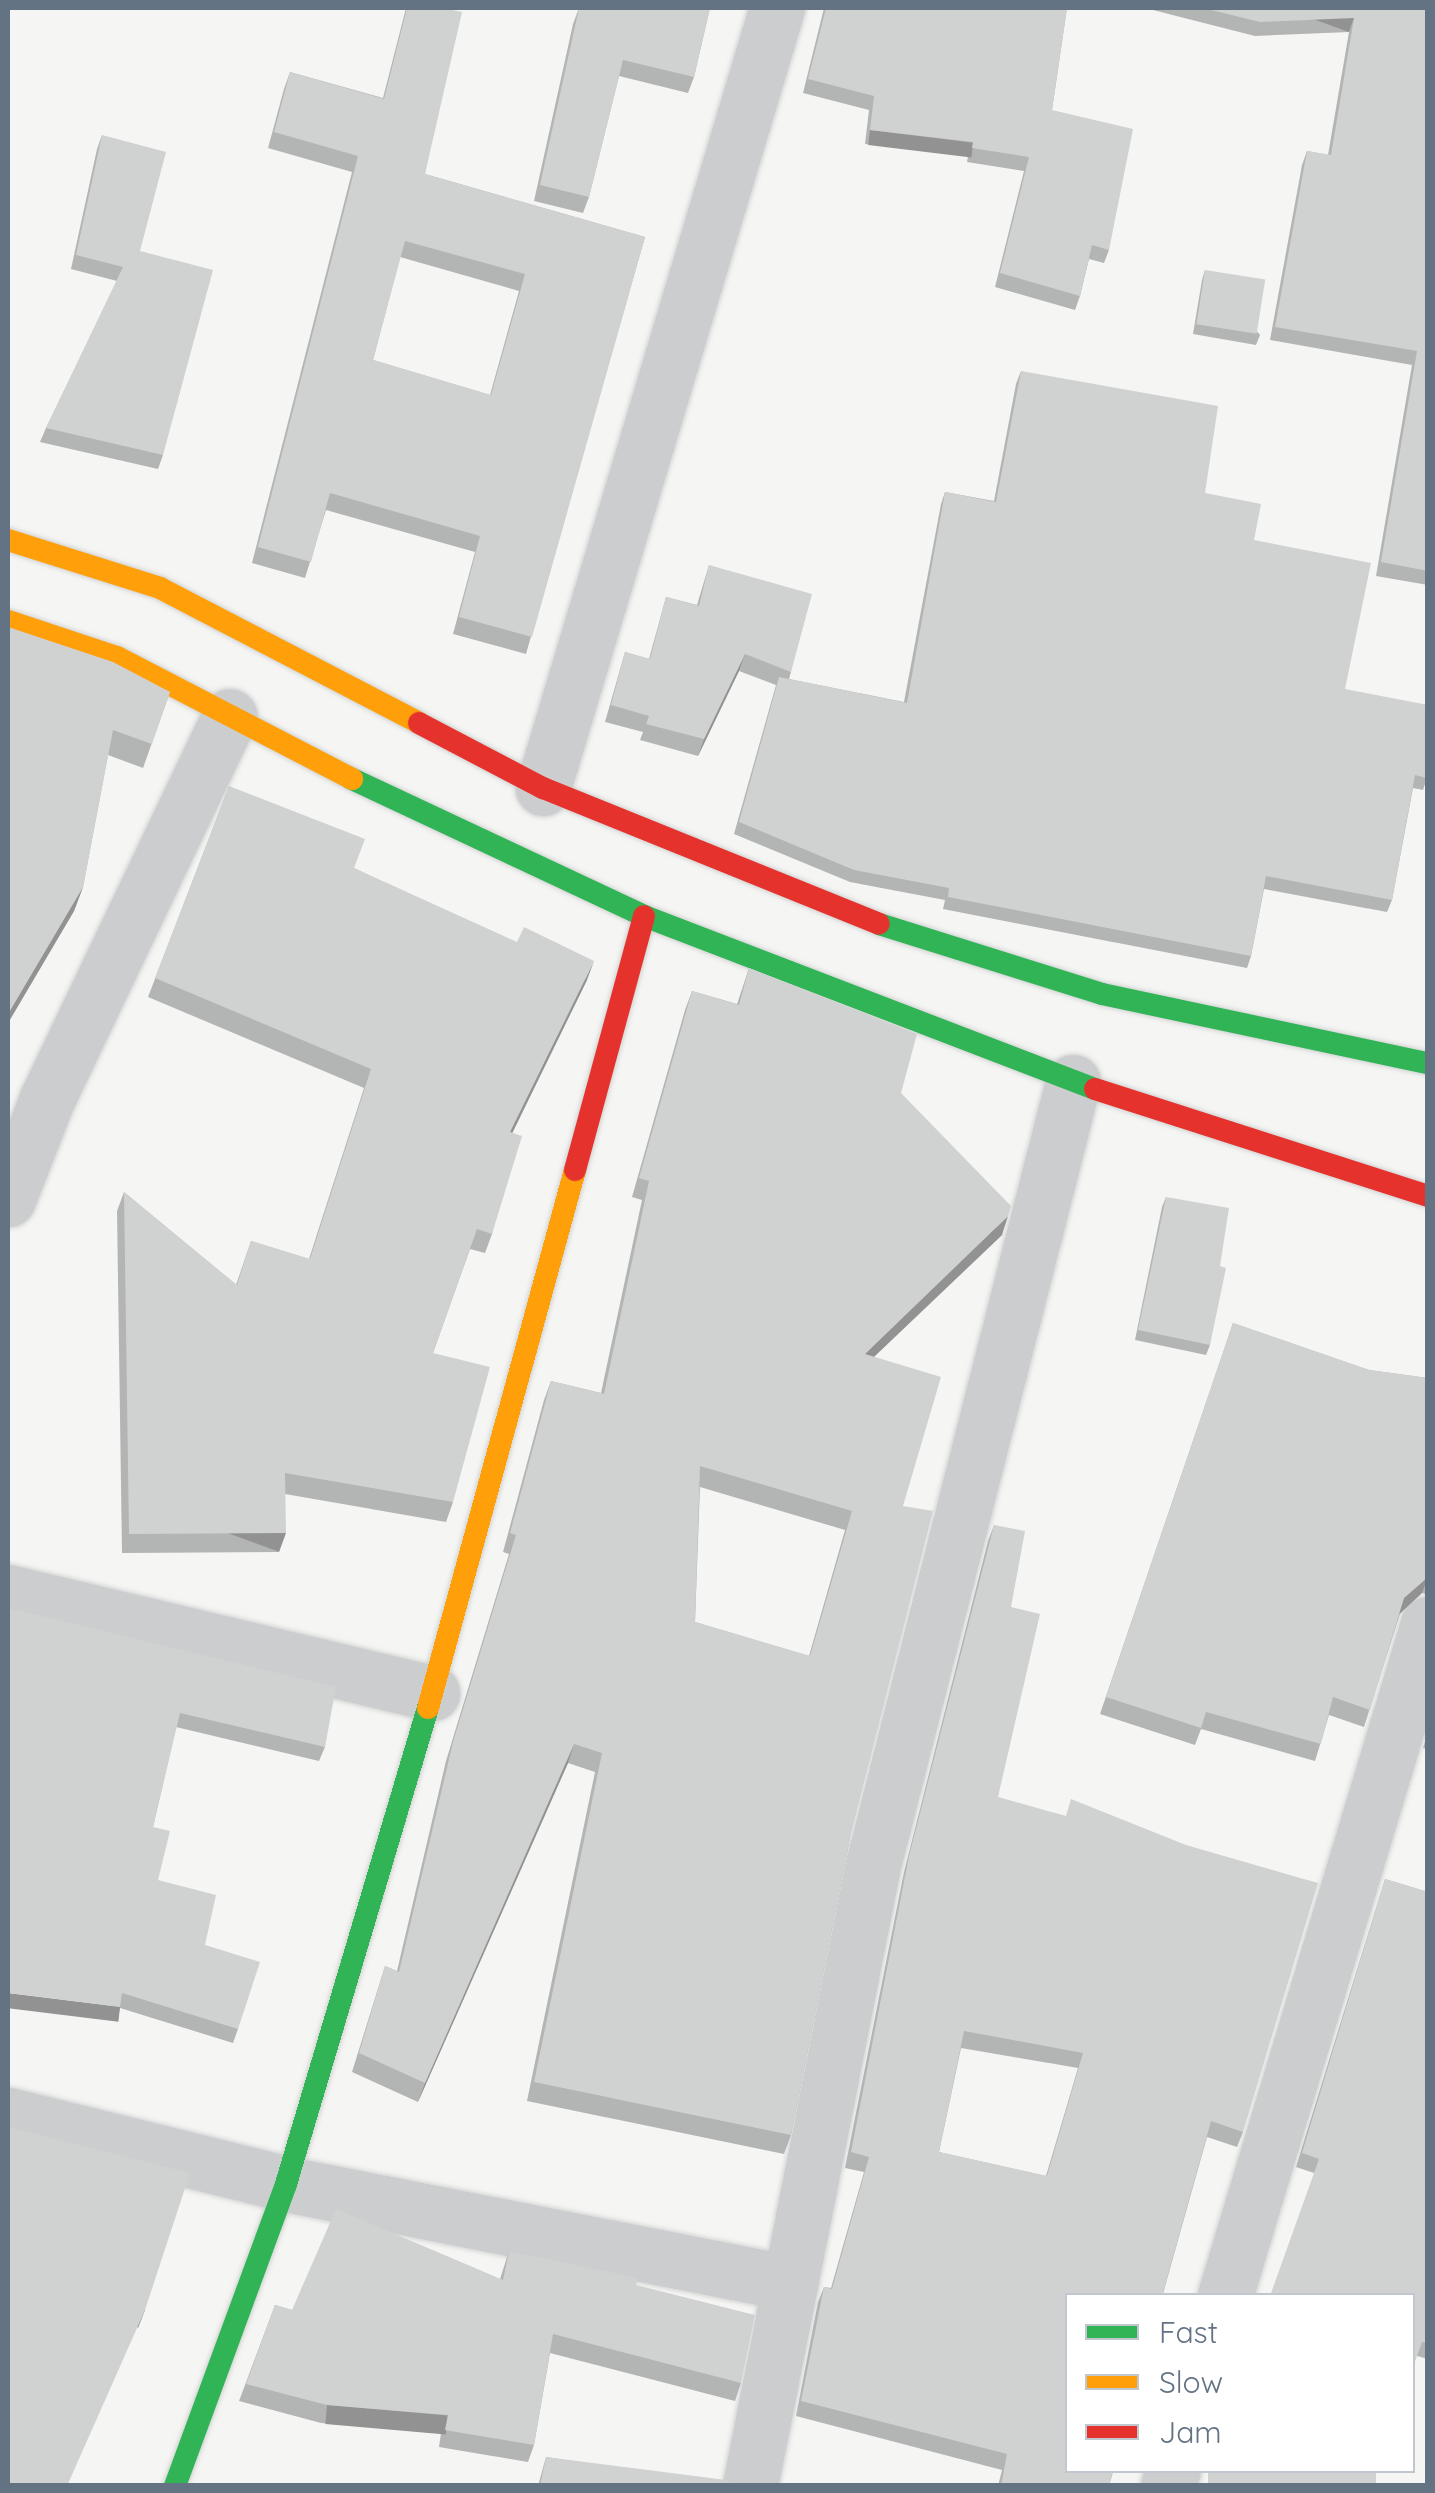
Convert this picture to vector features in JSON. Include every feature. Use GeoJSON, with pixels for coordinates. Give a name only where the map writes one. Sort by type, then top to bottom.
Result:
{"type":"FeatureCollection","features":[{"type":"Feature","properties":{"kind":"main road"},"geometry":{"type":"LineString","coordinates":[[8,540],[160,588],[543,788],[830,908],[1102,994],[1428,1063]]}},
{"type":"Feature","properties":{"kind":"main road"},"geometry":{"type":"LineString","coordinates":[[8,620],[117,658],[382,795],[644,916],[1073,1082],[1428,1196]]}},
{"type":"Feature","properties":{"kind":"main road"},"geometry":{"type":"LineString","coordinates":[[175,2486],[286,2184],[432,1694],[644,916]]}},
{"type":"Feature","properties":{"kind":"street"},"geometry":{"type":"LineString","coordinates":[[543,788],[777,8]]}},
{"type":"Feature","properties":{"kind":"street"},"geometry":{"type":"LineString","coordinates":[[8,1199],[46,1099],[230,716]]}},
{"type":"Feature","properties":{"kind":"street"},"geometry":{"type":"LineString","coordinates":[[750,2486],[873,1864],[1073,1082]]}},
{"type":"Feature","properties":{"kind":"street"},"geometry":{"type":"LineString","coordinates":[[8,1592],[432,1694]]}},
{"type":"Feature","properties":{"kind":"street"},"geometry":{"type":"LineString","coordinates":[[1226,2293],[1428,1624]]}},
{"type":"Feature","properties":{"kind":"street"},"geometry":{"type":"LineString","coordinates":[[8,2115],[286,2184],[790,2283]]}},
{"type":"Feature","properties":{"kind":"building"},"geometry":{"type":"Polygon","coordinates":[[[407,8],[462,12],[425,174],[645,237],[532,637],[459,617],[480,536],[330,493],[311,562],[258,547],[358,156],[274,132],[290,72],[384,99],[407,8]],[[405,241],[373,360],[491,395],[525,274],[405,241]]]}},
{"type":"Feature","properties":{"kind":"building"},"geometry":{"type":"Polygon","coordinates":[[[579,8],[710,8],[694,77],[623,60],[589,197],[540,185],[579,8]]]}},
{"type":"Feature","properties":{"kind":"building"},"geometry":{"type":"Polygon","coordinates":[[[826,8],[1067,8],[1052,110],[1133,129],[1109,250],[1092,245],[1080,296],[1000,273],[1029,157],[972,148],[973,142],[870,130],[874,96],[808,79],[826,8]]]}},
{"type":"Feature","properties":{"kind":"building"},"geometry":{"type":"Polygon","coordinates":[[[1203,8],[1428,8],[1428,571],[1381,562],[1417,351],[1275,327],[1307,151],[1331,155],[1354,18],[1260,22],[1203,8]]]}},
{"type":"Feature","properties":{"kind":"building"},"geometry":{"type":"Polygon","coordinates":[[[102,135],[166,152],[140,251],[213,270],[163,455],[46,428],[123,267],[76,255],[102,135]]]}},
{"type":"Feature","properties":{"kind":"building"},"geometry":{"type":"Polygon","coordinates":[[[1205,270],[1265,280],[1257,334],[1196,324],[1205,270]]]}},
{"type":"Feature","properties":{"kind":"building"},"geometry":{"type":"Polygon","coordinates":[[[1021,371],[1218,406],[1205,493],[1261,504],[1254,540],[1371,563],[1345,689],[1428,705],[1428,775],[1415,775],[1392,900],[1266,876],[1251,956],[948,897],[949,888],[854,870],[739,822],[779,677],[907,703],[945,492],[996,502],[1021,371]]]}},
{"type":"Feature","properties":{"kind":"building"},"geometry":{"type":"Polygon","coordinates":[[[709,565],[812,594],[791,672],[745,654],[704,739],[646,724],[649,716],[611,705],[625,652],[650,659],[666,597],[699,606],[709,565]]]}},
{"type":"Feature","properties":{"kind":"building"},"geometry":{"type":"Polygon","coordinates":[[[8,627],[113,662],[170,692],[152,744],[113,730],[83,887],[8,1014],[8,627]]]}},
{"type":"Feature","properties":{"kind":"building"},"geometry":{"type":"Polygon","coordinates":[[[229,786],[365,839],[354,868],[517,942],[524,927],[594,961],[510,1132],[522,1136],[492,1234],[477,1229],[433,1353],[490,1367],[453,1502],[285,1473],[286,1533],[129,1534],[124,1192],[237,1285],[251,1241],[310,1259],[371,1069],[155,978],[229,786]]]}},
{"type":"Feature","properties":{"kind":"building"},"geometry":{"type":"Polygon","coordinates":[[[749,968],[917,1034],[901,1093],[1011,1206],[1008,1216],[865,1354],[941,1377],[903,1506],[933,1511],[850,1838],[791,2135],[534,2082],[602,1753],[574,1744],[425,2083],[359,2053],[385,1966],[399,1972],[453,1742],[516,1535],[510,1533],[551,1381],[604,1394],[649,1181],[639,1178],[692,991],[739,1005],[749,968]],[[700,1466],[695,1622],[810,1656],[852,1511],[700,1466]]]}},
{"type":"Feature","properties":{"kind":"building"},"geometry":{"type":"Polygon","coordinates":[[[1166,1197],[1229,1208],[1220,1266],[1226,1268],[1210,1345],[1138,1330],[1166,1197]]]}},
{"type":"Feature","properties":{"kind":"building"},"geometry":{"type":"Polygon","coordinates":[[[1233,1323],[1369,1370],[1428,1378],[1428,1577],[1404,1598],[1370,1710],[1333,1697],[1321,1744],[1206,1712],[1201,1728],[1106,1697],[1233,1323]]]}},
{"type":"Feature","properties":{"kind":"building"},"geometry":{"type":"Polygon","coordinates":[[[994,1525],[1025,1531],[1011,1607],[1040,1614],[998,1797],[1066,1816],[1071,1799],[1186,1845],[1318,1883],[1243,2132],[1211,2121],[1163,2293],[1065,2293],[1065,2473],[1112,2473],[1109,2486],[1001,2486],[1007,2454],[801,2401],[824,2287],[832,2289],[869,2157],[851,2152],[909,1856],[994,1525]],[[964,2031],[939,2152],[1047,2176],[1083,2053],[964,2031]]]}},
{"type":"Feature","properties":{"kind":"building"},"geometry":{"type":"Polygon","coordinates":[[[8,1608],[336,1687],[325,1747],[180,1713],[153,1827],[170,1831],[158,1880],[216,1895],[205,1945],[260,1962],[238,2029],[122,1993],[120,2007],[8,1993],[8,1608]]]}},
{"type":"Feature","properties":{"kind":"building"},"geometry":{"type":"Polygon","coordinates":[[[1385,1879],[1428,1892],[1428,2343],[1422,2342],[1415,2362],[1415,2293],[1271,2293],[1319,2159],[1302,2153],[1385,1879]]]}},
{"type":"Feature","properties":{"kind":"building"},"geometry":{"type":"Polygon","coordinates":[[[8,2127],[190,2173],[145,2310],[67,2486],[8,2486],[8,2127]]]}},
{"type":"Feature","properties":{"kind":"building"},"geometry":{"type":"Polygon","coordinates":[[[336,2209],[503,2280],[509,2251],[638,2278],[636,2285],[755,2315],[741,2383],[553,2334],[534,2445],[445,2430],[448,2415],[327,2405],[246,2384],[275,2305],[292,2310],[336,2209]]]}},
{"type":"Feature","properties":{"kind":"building"},"geometry":{"type":"Polygon","coordinates":[[[546,2457],[726,2480],[733,2486],[540,2486],[546,2457]]]}},
{"type":"Feature","properties":{"kind":"building"},"geometry":{"type":"Polygon","coordinates":[[[1208,2473],[1376,2473],[1376,2486],[1208,2486],[1208,2473]]]}},
{"type":"Feature","properties":{"kind":"traffic: fast"},"geometry":{"type":"LineString","coordinates":[[352,779],[644,916],[1095,1089]]}},
{"type":"Feature","properties":{"kind":"traffic: fast"},"geometry":{"type":"LineString","coordinates":[[879,924],[1102,994],[1428,1063]]}},
{"type":"Feature","properties":{"kind":"traffic: fast"},"geometry":{"type":"LineString","coordinates":[[175,2486],[286,2184],[428,1708]]}},
{"type":"Feature","properties":{"kind":"traffic: slow"},"geometry":{"type":"LineString","coordinates":[[8,540],[160,588],[419,723]]}},
{"type":"Feature","properties":{"kind":"traffic: slow"},"geometry":{"type":"LineString","coordinates":[[8,621],[117,657],[352,779]]}},
{"type":"Feature","properties":{"kind":"traffic: slow"},"geometry":{"type":"LineString","coordinates":[[428,1708],[575,1170]]}},
{"type":"Feature","properties":{"kind":"traffic: jam"},"geometry":{"type":"LineString","coordinates":[[419,723],[543,788],[879,924]]}},
{"type":"Feature","properties":{"kind":"traffic: jam"},"geometry":{"type":"LineString","coordinates":[[575,1170],[644,916]]}},
{"type":"Feature","properties":{"kind":"traffic: jam"},"geometry":{"type":"LineString","coordinates":[[1095,1089],[1428,1196]]}}]}
